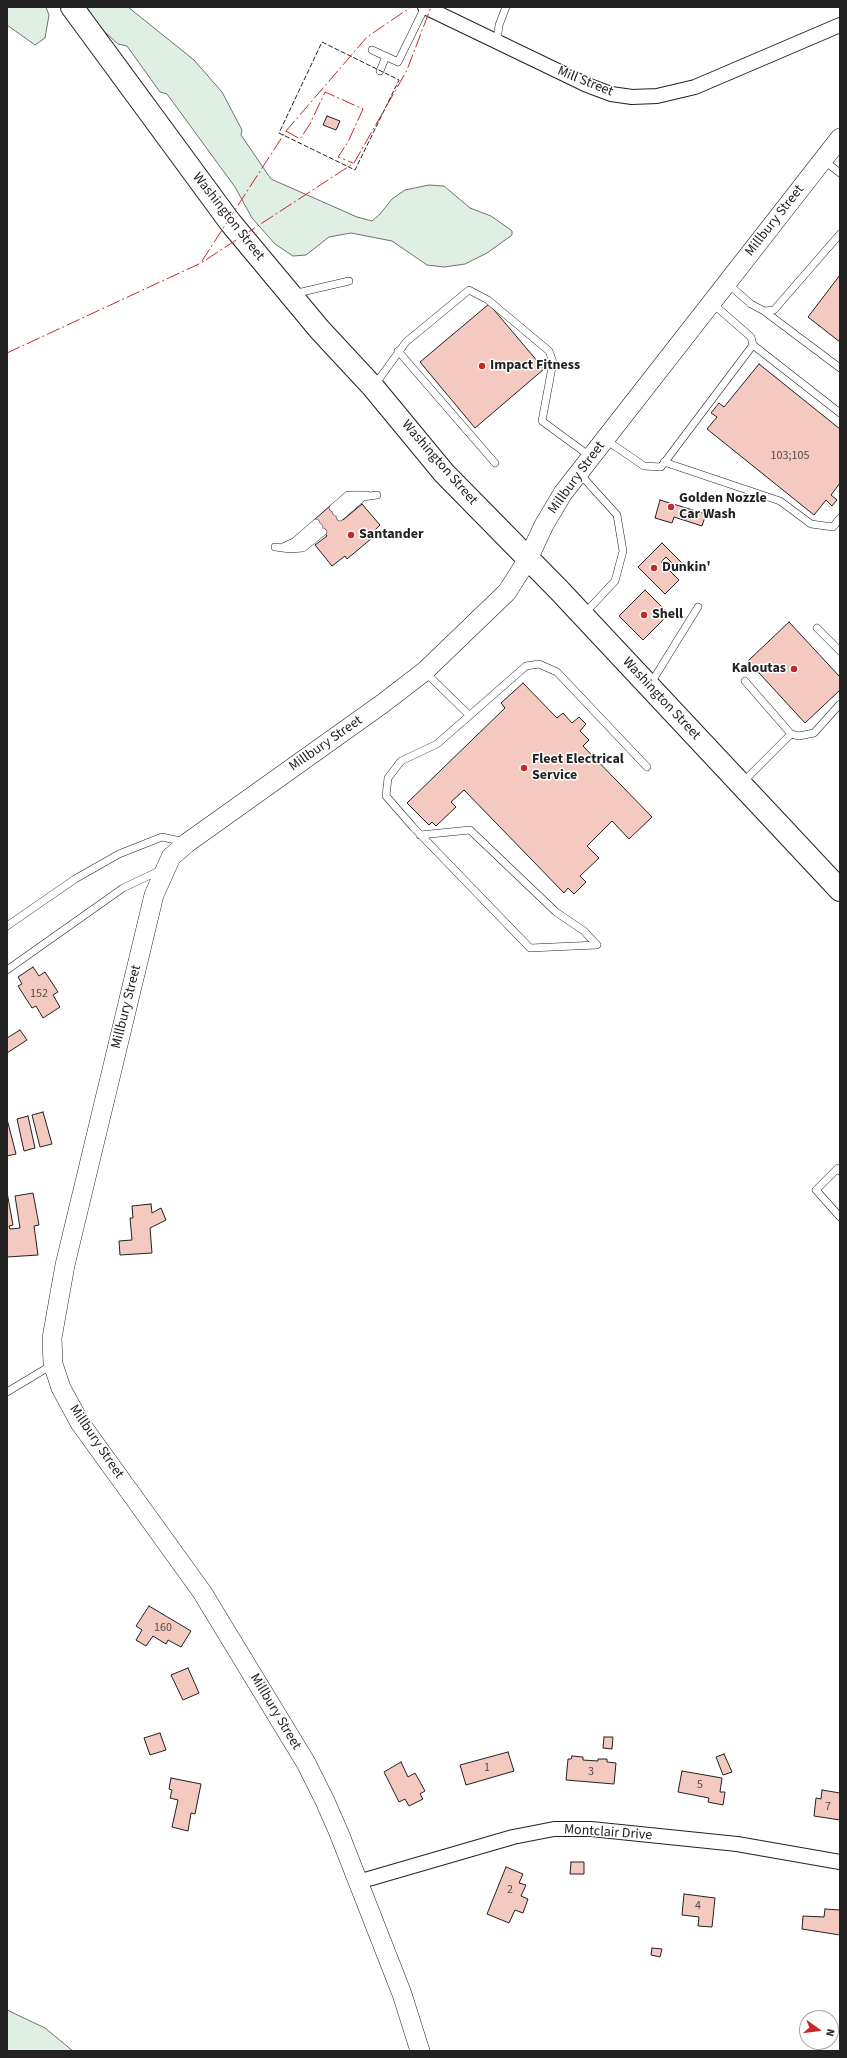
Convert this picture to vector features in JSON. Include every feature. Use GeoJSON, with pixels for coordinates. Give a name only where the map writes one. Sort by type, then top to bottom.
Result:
{"type":"FeatureCollection","features":[{"type":"Feature","properties":{"kind":"main road","name":"Washington Street"},"geometry":{"type":"LineString","coordinates":[[72,7],[230,222],[320,330],[373,387],[444,473],[582,615],[840,890]]}},
{"type":"Feature","properties":{"kind":"street","name":"Mill Street"},"geometry":{"type":"LineString","coordinates":[[425,7],[594,88],[619,96],[645,97],[664,95],[695,87],[840,25]]}},
{"type":"Feature","properties":{"kind":"street","name":"Millbury Street"},"geometry":{"type":"LineString","coordinates":[[420,2051],[402,1994],[358,1882],[325,1801],[306,1764],[202,1592],[80,1423],[61,1388],[54,1364],[52,1338],[64,1271],[154,895],[171,857],[187,843],[382,704],[424,671],[507,592],[528,559],[544,525],[563,493],[710,302],[840,138]]}},
{"type":"Feature","properties":{"kind":"street","name":"Montclair Drive"},"geometry":{"type":"LineString","coordinates":[[358,1882],[513,1837],[554,1829],[591,1829],[737,1844],[840,1862]]}},
{"type":"Feature","properties":{"kind":"lane"},"geometry":{"type":"LineString","coordinates":[[372,50],[398,62],[425,7]]}},
{"type":"Feature","properties":{"kind":"lane"},"geometry":{"type":"LineString","coordinates":[[497,42],[499,25],[506,7]]}},
{"type":"Feature","properties":{"kind":"lane"},"geometry":{"type":"LineString","coordinates":[[380,70],[386,56]]}},
{"type":"Feature","properties":{"kind":"lane"},"geometry":{"type":"LineString","coordinates":[[822,160],[840,173]]}},
{"type":"Feature","properties":{"kind":"lane"},"geometry":{"type":"LineString","coordinates":[[764,311],[774,310],[840,234]]}},
{"type":"Feature","properties":{"kind":"lane"},"geometry":{"type":"LineString","coordinates":[[291,295],[349,281]]}},
{"type":"Feature","properties":{"kind":"lane"},"geometry":{"type":"LineString","coordinates":[[726,282],[751,304],[764,311],[840,368]]}},
{"type":"Feature","properties":{"kind":"lane"},"geometry":{"type":"LineString","coordinates":[[373,387],[406,342],[469,290],[488,300],[549,351],[553,362],[542,420],[591,457]]}},
{"type":"Feature","properties":{"kind":"lane"},"geometry":{"type":"LineString","coordinates":[[605,439],[644,466],[661,467],[752,345],[751,337],[710,302]]}},
{"type":"Feature","properties":{"kind":"lane"},"geometry":{"type":"LineString","coordinates":[[752,345],[840,413]]}},
{"type":"Feature","properties":{"kind":"lane"},"geometry":{"type":"LineString","coordinates":[[398,351],[495,463]]}},
{"type":"Feature","properties":{"kind":"lane"},"geometry":{"type":"LineString","coordinates":[[664,462],[780,502],[811,524],[833,526],[840,518]]}},
{"type":"Feature","properties":{"kind":"lane"},"geometry":{"type":"LineString","coordinates":[[579,473],[616,515],[623,551],[615,580],[582,615]]}},
{"type":"Feature","properties":{"kind":"lane"},"geometry":{"type":"LineString","coordinates":[[369,495],[336,512],[348,495],[369,495],[377,495]]}},
{"type":"Feature","properties":{"kind":"lane"},"geometry":{"type":"LineString","coordinates":[[320,527],[303,548],[290,549],[278,547],[294,542],[320,527]]}},
{"type":"Feature","properties":{"kind":"lane"},"geometry":{"type":"LineString","coordinates":[[649,686],[698,607]]}},
{"type":"Feature","properties":{"kind":"lane"},"geometry":{"type":"LineString","coordinates":[[817,628],[840,651]]}},
{"type":"Feature","properties":{"kind":"lane"},"geometry":{"type":"LineString","coordinates":[[420,835],[470,830],[556,912],[584,931],[597,945],[530,948],[420,835],[386,796],[388,778],[401,761],[436,744],[526,666],[539,664],[557,672],[647,766]]}},
{"type":"Feature","properties":{"kind":"lane"},"geometry":{"type":"LineString","coordinates":[[424,671],[469,715]]}},
{"type":"Feature","properties":{"kind":"lane"},"geometry":{"type":"LineString","coordinates":[[745,681],[791,734],[799,736],[814,732],[840,704]]}},
{"type":"Feature","properties":{"kind":"lane"},"geometry":{"type":"LineString","coordinates":[[741,785],[791,734]]}},
{"type":"Feature","properties":{"kind":"lane"},"geometry":{"type":"LineString","coordinates":[[7,926],[75,879],[124,852],[162,837],[187,843]]}},
{"type":"Feature","properties":{"kind":"lane"},"geometry":{"type":"LineString","coordinates":[[7,970],[123,888],[165,869]]}},
{"type":"Feature","properties":{"kind":"lane"},"geometry":{"type":"LineString","coordinates":[[840,1171],[838,1168],[816,1190],[840,1217]]}},
{"type":"Feature","properties":{"kind":"lane"},"geometry":{"type":"LineString","coordinates":[[7,1392],[54,1364]]}},
{"type":"Feature","properties":{"kind":"green space"},"geometry":{"type":"Polygon","coordinates":[[[7,7],[46,7],[49,15],[45,38],[35,45],[7,25],[7,7]]]}},
{"type":"Feature","properties":{"kind":"green space"},"geometry":{"type":"Polygon","coordinates":[[[87,7],[128,7],[194,60],[222,92],[242,130],[241,135],[271,179],[357,217],[372,221],[380,214],[392,199],[405,190],[429,185],[444,186],[470,208],[491,216],[508,228],[512,231],[512,235],[487,253],[465,264],[444,267],[427,265],[392,241],[351,233],[329,237],[306,255],[293,256],[275,244],[252,218],[235,187],[167,94],[160,92],[127,46],[118,44],[96,24],[87,7]]]}},
{"type":"Feature","properties":{"kind":"green space"},"geometry":{"type":"Polygon","coordinates":[[[7,2010],[45,2028],[73,2051],[7,2051],[7,2010]]]}},
{"type":"Feature","properties":{"kind":"building"},"geometry":{"type":"Polygon","coordinates":[[[327,116],[340,121],[336,130],[323,125],[327,116]]]}},
{"type":"Feature","properties":{"kind":"building"},"geometry":{"type":"Polygon","coordinates":[[[840,275],[840,342],[808,317],[840,275]]]}},
{"type":"Feature","properties":{"kind":"building","name":"Impact Fitness"},"geometry":{"type":"Polygon","coordinates":[[[489,304],[544,369],[475,428],[420,362],[489,304]]]}},
{"type":"Feature","properties":{"kind":"building"},"geometry":{"type":"Polygon","coordinates":[[[759,364],[840,429],[840,483],[831,495],[837,500],[832,506],[826,500],[814,515],[707,429],[717,417],[711,413],[719,403],[724,407],[759,364]]]}},
{"type":"Feature","properties":{"kind":"building","name":"Golden Nozzle Car Wash"},"geometry":{"type":"Polygon","coordinates":[[[660,500],[706,514],[702,526],[674,517],[672,523],[655,518],[660,500]]]}},
{"type":"Feature","properties":{"kind":"building","name":"Santander"},"geometry":{"type":"Polygon","coordinates":[[[362,504],[380,525],[375,530],[378,533],[347,559],[345,556],[332,566],[315,545],[327,536],[314,520],[331,505],[343,520],[362,504]]]}},
{"type":"Feature","properties":{"kind":"building","name":"Dunkin'"},"geometry":{"type":"Polygon","coordinates":[[[662,543],[683,564],[678,569],[666,557],[661,562],[679,580],[665,594],[638,567],[662,543]]]}},
{"type":"Feature","properties":{"kind":"building","name":"Shell"},"geometry":{"type":"Polygon","coordinates":[[[645,590],[669,614],[643,640],[619,616],[645,590]]]}},
{"type":"Feature","properties":{"kind":"building","name":"Kaloutas"},"geometry":{"type":"Polygon","coordinates":[[[789,622],[840,677],[840,690],[805,723],[748,661],[789,622]]]}},
{"type":"Feature","properties":{"kind":"building","name":"Fleet Electrical Service"},"geometry":{"type":"Polygon","coordinates":[[[523,683],[557,718],[563,713],[572,723],[579,717],[586,724],[580,731],[589,740],[583,746],[652,817],[629,839],[612,821],[587,846],[599,858],[580,876],[586,882],[574,894],[568,888],[564,893],[464,790],[451,802],[456,807],[436,826],[432,822],[429,825],[407,803],[505,708],[501,703],[523,683]]]}},
{"type":"Feature","properties":{"kind":"building"},"geometry":{"type":"Polygon","coordinates":[[[33,967],[39,976],[45,972],[58,992],[53,995],[60,1007],[43,1018],[36,1006],[32,1008],[18,986],[22,984],[18,977],[33,967]]]}},
{"type":"Feature","properties":{"kind":"building"},"geometry":{"type":"Polygon","coordinates":[[[20,1030],[27,1040],[7,1053],[7,1038],[20,1030]]]}},
{"type":"Feature","properties":{"kind":"building"},"geometry":{"type":"Polygon","coordinates":[[[43,1112],[52,1144],[40,1147],[32,1115],[43,1112]]]}},
{"type":"Feature","properties":{"kind":"building"},"geometry":{"type":"Polygon","coordinates":[[[28,1116],[35,1148],[24,1151],[17,1119],[28,1116]]]}},
{"type":"Feature","properties":{"kind":"building"},"geometry":{"type":"Polygon","coordinates":[[[7,1119],[16,1154],[7,1156],[7,1119]]]}},
{"type":"Feature","properties":{"kind":"building"},"geometry":{"type":"Polygon","coordinates":[[[7,1192],[13,1225],[9,1226],[10,1229],[20,1228],[15,1196],[33,1193],[39,1225],[34,1226],[38,1255],[7,1257],[7,1192]]]}},
{"type":"Feature","properties":{"kind":"building"},"geometry":{"type":"Polygon","coordinates":[[[151,1204],[152,1213],[161,1208],[166,1220],[150,1228],[152,1253],[120,1255],[119,1241],[132,1240],[130,1218],[133,1218],[132,1206],[151,1204]]]}},
{"type":"Feature","properties":{"kind":"building"},"geometry":{"type":"Polygon","coordinates":[[[149,1606],[191,1631],[181,1647],[168,1640],[166,1644],[153,1636],[146,1646],[136,1640],[142,1630],[136,1626],[149,1606]]]}},
{"type":"Feature","properties":{"kind":"building"},"geometry":{"type":"Polygon","coordinates":[[[188,1668],[199,1693],[183,1700],[171,1675],[188,1668]]]}},
{"type":"Feature","properties":{"kind":"building"},"geometry":{"type":"Polygon","coordinates":[[[160,1733],[166,1750],[150,1755],[144,1738],[160,1733]]]}},
{"type":"Feature","properties":{"kind":"building"},"geometry":{"type":"Polygon","coordinates":[[[604,1737],[613,1737],[612,1749],[603,1748],[604,1737]]]}},
{"type":"Feature","properties":{"kind":"building"},"geometry":{"type":"Polygon","coordinates":[[[508,1752],[514,1771],[466,1785],[460,1765],[508,1752]]]}},
{"type":"Feature","properties":{"kind":"building"},"geometry":{"type":"Polygon","coordinates":[[[724,1754],[732,1772],[723,1775],[716,1757],[724,1754]]]}},
{"type":"Feature","properties":{"kind":"building"},"geometry":{"type":"Polygon","coordinates":[[[572,1756],[583,1757],[583,1760],[598,1761],[598,1759],[607,1759],[607,1762],[616,1763],[614,1784],[566,1780],[568,1759],[571,1759],[572,1756]]]}},
{"type":"Feature","properties":{"kind":"building"},"geometry":{"type":"Polygon","coordinates":[[[401,1762],[408,1777],[415,1773],[425,1791],[420,1794],[423,1799],[409,1806],[405,1799],[399,1802],[384,1772],[401,1762]]]}},
{"type":"Feature","properties":{"kind":"building"},"geometry":{"type":"Polygon","coordinates":[[[682,1771],[722,1778],[720,1792],[725,1792],[723,1805],[708,1802],[709,1798],[678,1792],[682,1771]]]}},
{"type":"Feature","properties":{"kind":"building"},"geometry":{"type":"Polygon","coordinates":[[[171,1778],[201,1784],[195,1814],[191,1813],[188,1831],[172,1827],[178,1800],[170,1798],[172,1790],[169,1789],[171,1778]]]}},
{"type":"Feature","properties":{"kind":"building"},"geometry":{"type":"Polygon","coordinates":[[[822,1790],[840,1793],[840,1820],[814,1816],[816,1798],[821,1799],[822,1790]]]}},
{"type":"Feature","properties":{"kind":"building"},"geometry":{"type":"Polygon","coordinates":[[[571,1862],[584,1862],[584,1874],[570,1874],[571,1862]]]}},
{"type":"Feature","properties":{"kind":"building"},"geometry":{"type":"Polygon","coordinates":[[[506,1867],[523,1874],[519,1883],[526,1885],[521,1896],[528,1899],[523,1913],[515,1910],[509,1923],[487,1914],[506,1867]]]}},
{"type":"Feature","properties":{"kind":"building"},"geometry":{"type":"Polygon","coordinates":[[[684,1894],[715,1898],[712,1927],[698,1926],[699,1917],[682,1915],[684,1894]]]}},
{"type":"Feature","properties":{"kind":"building"},"geometry":{"type":"Polygon","coordinates":[[[825,1909],[840,1910],[840,1935],[802,1929],[803,1916],[824,1917],[825,1909]]]}},
{"type":"Feature","properties":{"kind":"building"},"geometry":{"type":"Polygon","coordinates":[[[652,1948],[662,1949],[660,1957],[651,1955],[652,1948]]]}},
{"type":"Feature","properties":{"kind":"fence"},"geometry":{"type":"LineString","coordinates":[[322,42],[399,80],[355,170],[279,133],[322,42]]}},
{"type":"Feature","properties":{"kind":"power"},"geometry":{"type":"LineString","coordinates":[[202,261],[286,131],[367,37],[411,7]]}},
{"type":"Feature","properties":{"kind":"power"},"geometry":{"type":"LineString","coordinates":[[7,353],[201,263],[354,163],[407,70],[431,7]]}},
{"type":"Feature","properties":{"kind":"power"},"geometry":{"type":"LineString","coordinates":[[286,131],[300,139],[310,124],[325,92],[363,109],[348,142],[338,157],[353,163]]}},
{"type":"Feature","properties":{"kind":"place","name":"Impact Fitness"},"geometry":{"type":"Point","coordinates":[482,366]}},
{"type":"Feature","properties":{"kind":"place","name":"Golden Nozzle Car Wash"},"geometry":{"type":"Point","coordinates":[671,507]}},
{"type":"Feature","properties":{"kind":"place","name":"Santander"},"geometry":{"type":"Point","coordinates":[351,535]}},
{"type":"Feature","properties":{"kind":"place","name":"Dunkin'"},"geometry":{"type":"Point","coordinates":[654,568]}},
{"type":"Feature","properties":{"kind":"place","name":"Shell"},"geometry":{"type":"Point","coordinates":[644,615]}},
{"type":"Feature","properties":{"kind":"place","name":"Kaloutas"},"geometry":{"type":"Point","coordinates":[794,669]}},
{"type":"Feature","properties":{"kind":"place","name":"Fleet Electrical Service"},"geometry":{"type":"Point","coordinates":[524,768]}}]}
